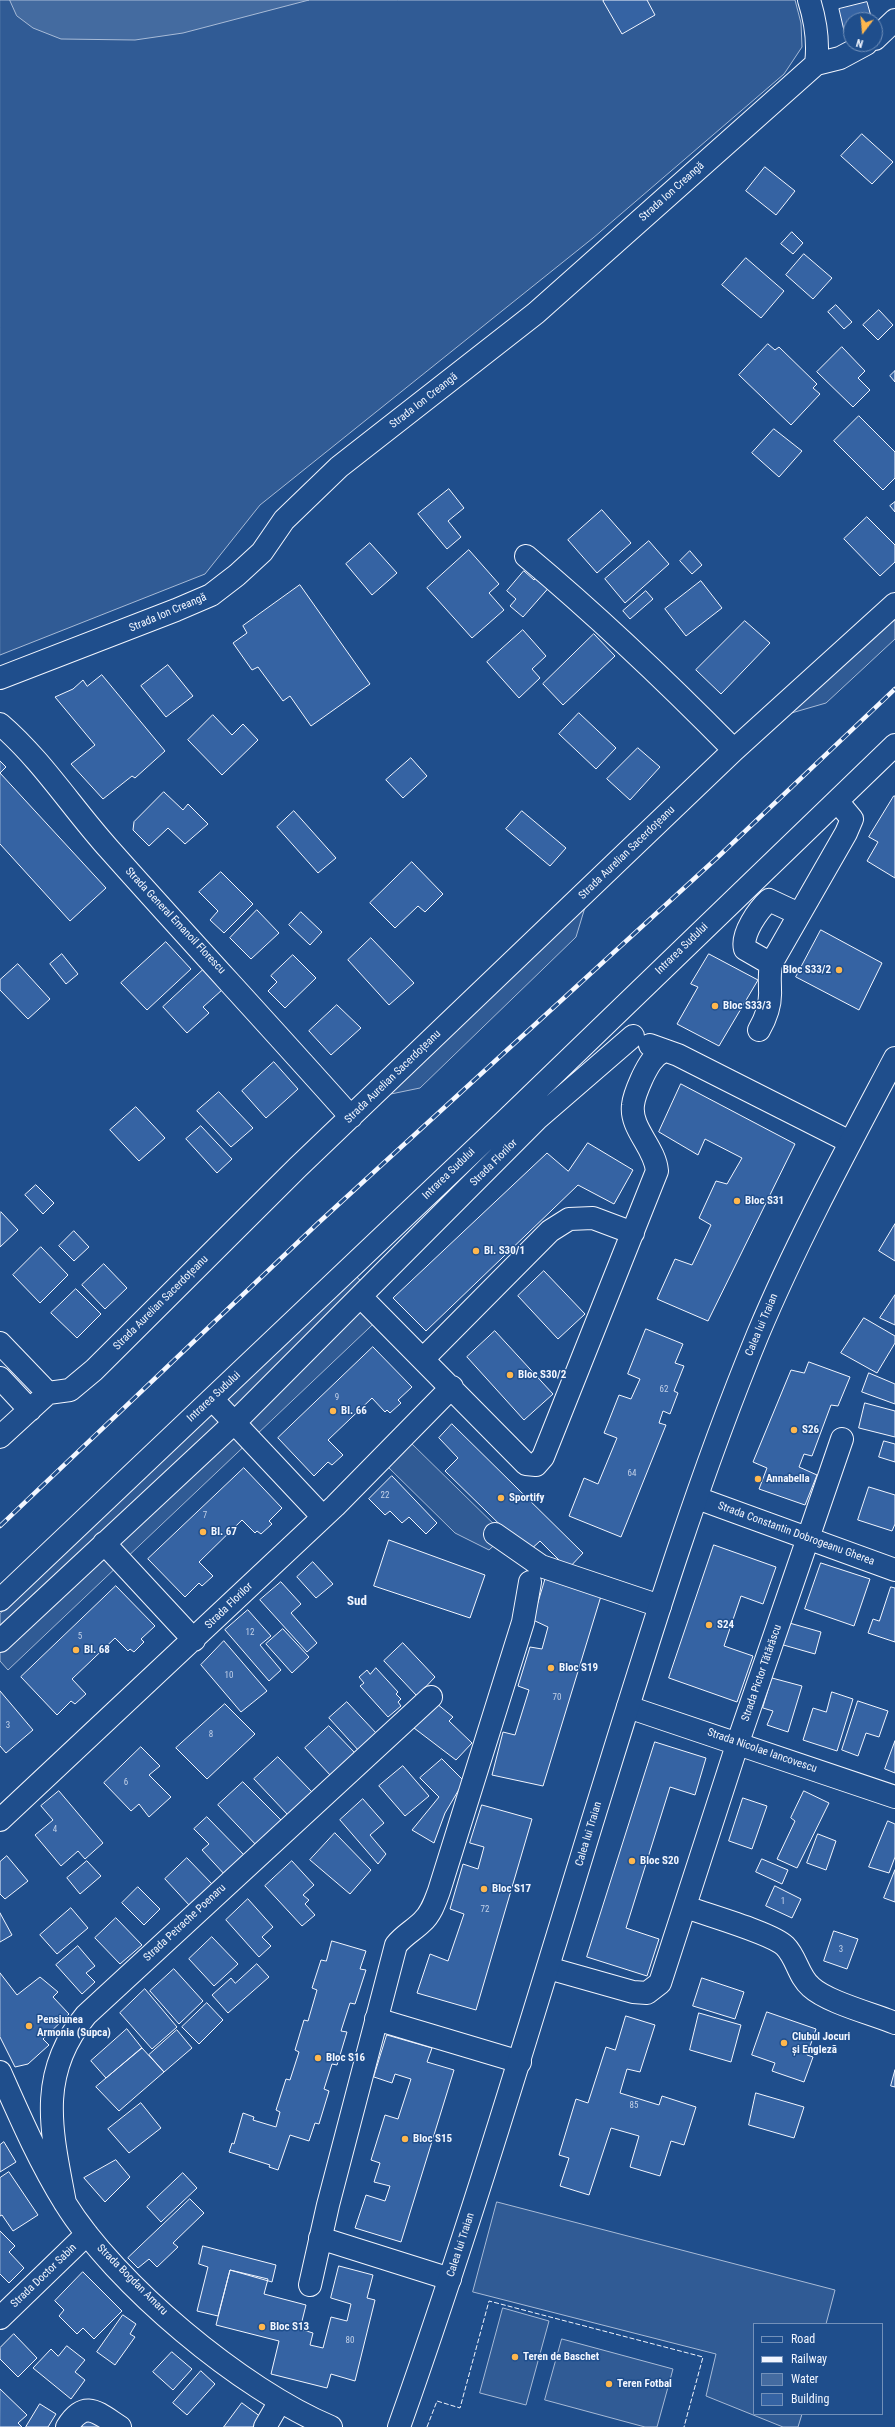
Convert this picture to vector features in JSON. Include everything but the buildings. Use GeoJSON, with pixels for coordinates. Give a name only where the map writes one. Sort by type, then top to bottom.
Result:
{"type":"FeatureCollection","features":[{"type":"Feature","properties":{"kind":"street"},"geometry":{"type":"LineString","coordinates":[[809,0],[816,24],[818,44],[816,64]]}},
{"type":"Feature","properties":{"kind":"street"},"geometry":{"type":"LineString","coordinates":[[883,31],[895,20]]}},
{"type":"Feature","properties":{"kind":"street","name":"Strada Ion Creangă"},"geometry":{"type":"LineString","coordinates":[[0,678],[170,613],[211,595],[237,575],[262,552],[284,520],[339,467],[536,313],[816,64],[840,58],[851,52]]}},
{"type":"Feature","properties":{"kind":"street"},"geometry":{"type":"LineString","coordinates":[[526,556],[589,609],[734,750]]}},
{"type":"Feature","properties":{"kind":"street","name":"Strada Aurelian Sacerdoțeanu"},"geometry":{"type":"LineString","coordinates":[[48,1393],[70,1390],[94,1370],[350,1117],[734,750],[895,604]]}},
{"type":"Feature","properties":{"kind":"street","name":"Strada General Emanoil Florescu"},"geometry":{"type":"LineString","coordinates":[[0,724],[33,755],[108,848],[261,1015],[350,1117]]}},
{"type":"Feature","properties":{"kind":"street","name":"Intrarea Sudului"},"geometry":{"type":"LineString","coordinates":[[0,1600],[610,1020],[895,745]]}},
{"type":"Feature","properties":{"kind":"street"},"geometry":{"type":"LineString","coordinates":[[759,1030],[769,1005],[770,990],[768,977],[770,964],[846,833],[852,819],[837,801]]}},
{"type":"Feature","properties":{"kind":"street"},"geometry":{"type":"LineString","coordinates":[[770,964],[745,949],[743,941],[746,933],[764,905],[769,900],[799,914]]}},
{"type":"Feature","properties":{"kind":"street"},"geometry":{"type":"LineString","coordinates":[[610,1020],[633,1036],[664,1051],[678,1055],[850,1142]]}},
{"type":"Feature","properties":{"kind":"street","name":"Strada Florilor"},"geometry":{"type":"LineString","coordinates":[[0,1641],[234,1423],[537,1119],[633,1036]]}},
{"type":"Feature","properties":{"kind":"street"},"geometry":{"type":"LineString","coordinates":[[361,1297],[424,1358],[526,1464],[536,1465],[543,1458],[657,1171],[656,1160],[634,1118],[633,1106],[645,1071],[656,1055],[664,1051]]}},
{"type":"Feature","properties":{"kind":"street","name":"Calea lui Traian"},"geometry":{"type":"LineString","coordinates":[[399,2427],[450,2279],[520,2062],[628,1706],[697,1498],[739,1383],[774,1296],[850,1142],[894,1061]]}},
{"type":"Feature","properties":{"kind":"street"},"geometry":{"type":"LineString","coordinates":[[424,1358],[550,1231],[569,1219],[593,1218],[633,1233]]}},
{"type":"Feature","properties":{"kind":"street"},"geometry":{"type":"LineString","coordinates":[[0,1343],[48,1393],[0,1437]]}},
{"type":"Feature","properties":{"kind":"street"},"geometry":{"type":"LineString","coordinates":[[0,1378],[30,1410]]}},
{"type":"Feature","properties":{"kind":"street","name":"Strada Florilor"},"geometry":{"type":"LineString","coordinates":[[0,1820],[194,1640],[323,1517],[452,1387]]}},
{"type":"Feature","properties":{"kind":"street"},"geometry":{"type":"LineString","coordinates":[[212,1399],[323,1517]]}},
{"type":"Feature","properties":{"kind":"street","name":"Strada Pictor Tătărăscu"},"geometry":{"type":"LineString","coordinates":[[548,1968],[633,1992],[647,1993],[660,1983],[686,1908],[738,1742],[842,1440]]}},
{"type":"Feature","properties":{"kind":"street","name":"Strada Constantin Dobrogeanu Gherea"},"geometry":{"type":"LineString","coordinates":[[697,1498],[895,1570]]}},
{"type":"Feature","properties":{"kind":"street"},"geometry":{"type":"LineString","coordinates":[[495,1534],[540,1566],[660,1606]]}},
{"type":"Feature","properties":{"kind":"street"},"geometry":{"type":"LineString","coordinates":[[104,1543],[194,1640]]}},
{"type":"Feature","properties":{"kind":"street"},"geometry":{"type":"LineString","coordinates":[[310,2285],[320,2238],[396,1945],[404,1936],[423,1922],[432,1909],[439,1891],[523,1622],[530,1582]]}},
{"type":"Feature","properties":{"kind":"street","name":"Strada Petrache Poenaru"},"geometry":{"type":"LineString","coordinates":[[65,2203],[56,2157],[52,2092],[56,2067],[76,2027],[86,2015],[431,1697]]}},
{"type":"Feature","properties":{"kind":"street","name":"Strada Nicolae Iancovescu"},"geometry":{"type":"LineString","coordinates":[[628,1706],[895,1796]]}},
{"type":"Feature","properties":{"kind":"street"},"geometry":{"type":"LineString","coordinates":[[686,1908],[771,1937],[785,1946],[800,1973],[811,1987],[823,1995],[895,2023]]}},
{"type":"Feature","properties":{"kind":"street"},"geometry":{"type":"LineString","coordinates":[[376,2019],[520,2062]]}},
{"type":"Feature","properties":{"kind":"street","name":"Strada Bogdan Amaru"},"geometry":{"type":"LineString","coordinates":[[2,2082],[33,2145],[65,2203],[87,2234],[132,2282],[185,2332],[238,2374],[280,2401],[330,2427]]}},
{"type":"Feature","properties":{"kind":"street","name":"Strada Doctor Sabin"},"geometry":{"type":"LineString","coordinates":[[0,2318],[87,2234]]}},
{"type":"Feature","properties":{"kind":"street"},"geometry":{"type":"LineString","coordinates":[[320,2238],[450,2279]]}},
{"type":"Feature","properties":{"kind":"street"},"geometry":{"type":"LineString","coordinates":[[265,2427],[280,2401]]}},
{"type":"Feature","properties":{"kind":"street"},"geometry":{"type":"LineString","coordinates":[[67,2427],[74,2415],[84,2410],[94,2410],[120,2427]]}},
{"type":"Feature","properties":{"kind":"shaded area"},"geometry":{"type":"Polygon","coordinates":[[[0,0],[795,0],[801,23],[802,47],[784,74],[593,238],[260,505],[205,574],[0,655],[0,0]]]}},
{"type":"Feature","properties":{"kind":"shaded area"},"geometry":{"type":"Polygon","coordinates":[[[895,615],[895,639],[826,703],[788,714],[895,615]]]}},
{"type":"Feature","properties":{"kind":"shaded area"},"geometry":{"type":"Polygon","coordinates":[[[586,904],[576,937],[420,1088],[386,1095],[586,904]]]}},
{"type":"Feature","properties":{"kind":"shaded area"},"geometry":{"type":"Polygon","coordinates":[[[356,1276],[388,1310],[8,1670],[0,1661],[0,1614],[356,1276]]]}},
{"type":"Feature","properties":{"kind":"shaded area"},"geometry":{"type":"Polygon","coordinates":[[[410,1442],[505,1535],[489,1550],[455,1533],[387,1466],[410,1442]]]}},
{"type":"Feature","properties":{"kind":"shaded area"},"geometry":{"type":"Polygon","coordinates":[[[497,2202],[835,2290],[826,2323],[753,2323],[753,2415],[706,2396],[716,2354],[473,2292],[497,2202]]]}},
{"type":"Feature","properties":{"kind":"shaded area","name":"Teren de Baschet"},"geometry":{"type":"Polygon","coordinates":[[[503,2308],[549,2321],[526,2405],[480,2393],[503,2308]]]}},
{"type":"Feature","properties":{"kind":"shaded area","name":"Teren Fotbal"},"geometry":{"type":"Polygon","coordinates":[[[562,2339],[673,2369],[657,2427],[645,2427],[545,2400],[562,2339]]]}},
{"type":"Feature","properties":{"kind":"shaded area"},"geometry":{"type":"Polygon","coordinates":[[[753,2415],[802,2415],[798,2427],[783,2427],[753,2415]]]}},
{"type":"Feature","properties":{"kind":"water"},"geometry":{"type":"Polygon","coordinates":[[[10,0],[309,0],[183,33],[135,40],[61,39],[33,28],[17,16],[10,0]]]}},
{"type":"Feature","properties":{"kind":"railway"},"geometry":{"type":"LineString","coordinates":[[0,1526],[316,1225],[719,856],[895,689]]}},
{"type":"Feature","properties":{"kind":"fence"},"geometry":{"type":"LineString","coordinates":[[427,2427],[437,2401],[460,2408],[489,2301],[703,2357],[684,2427]]}},
{"type":"Feature","properties":{"kind":"place","name":"Bloc S33/2"},"geometry":{"type":"Point","coordinates":[839,970]}},
{"type":"Feature","properties":{"kind":"place","name":"Bloc S33/3"},"geometry":{"type":"Point","coordinates":[715,1006]}},
{"type":"Feature","properties":{"kind":"place","name":"Bloc S31"},"geometry":{"type":"Point","coordinates":[737,1201]}},
{"type":"Feature","properties":{"kind":"place","name":"Bl. S30/1"},"geometry":{"type":"Point","coordinates":[476,1251]}},
{"type":"Feature","properties":{"kind":"place","name":"Bloc S30/2"},"geometry":{"type":"Point","coordinates":[510,1375]}},
{"type":"Feature","properties":{"kind":"place","name":"Bl. 66"},"geometry":{"type":"Point","coordinates":[333,1411]}},
{"type":"Feature","properties":{"kind":"place","name":"S26"},"geometry":{"type":"Point","coordinates":[794,1430]}},
{"type":"Feature","properties":{"kind":"place","name":"Annabella"},"geometry":{"type":"Point","coordinates":[758,1479]}},
{"type":"Feature","properties":{"kind":"place","name":"Sportify"},"geometry":{"type":"Point","coordinates":[501,1498]}},
{"type":"Feature","properties":{"kind":"place","name":"Bl. 67"},"geometry":{"type":"Point","coordinates":[203,1532]}},
{"type":"Feature","properties":{"kind":"place","name":"S24"},"geometry":{"type":"Point","coordinates":[709,1625]}},
{"type":"Feature","properties":{"kind":"place","name":"Bl. 68"},"geometry":{"type":"Point","coordinates":[76,1650]}},
{"type":"Feature","properties":{"kind":"place","name":"Bloc S19"},"geometry":{"type":"Point","coordinates":[551,1668]}},
{"type":"Feature","properties":{"kind":"place","name":"Bloc S20"},"geometry":{"type":"Point","coordinates":[632,1861]}},
{"type":"Feature","properties":{"kind":"place","name":"Bloc S17"},"geometry":{"type":"Point","coordinates":[484,1889]}},
{"type":"Feature","properties":{"kind":"place","name":"Pensiunea Armonia (Supca)"},"geometry":{"type":"Point","coordinates":[29,2026]}},
{"type":"Feature","properties":{"kind":"place","name":"Clubul Jocuri și Engleză"},"geometry":{"type":"Point","coordinates":[784,2043]}},
{"type":"Feature","properties":{"kind":"place","name":"Bloc S16"},"geometry":{"type":"Point","coordinates":[318,2058]}},
{"type":"Feature","properties":{"kind":"place","name":"Bloc S15"},"geometry":{"type":"Point","coordinates":[405,2139]}},
{"type":"Feature","properties":{"kind":"place","name":"Bloc S13"},"geometry":{"type":"Point","coordinates":[262,2327]}},
{"type":"Feature","properties":{"kind":"place","name":"Teren de Baschet"},"geometry":{"type":"Point","coordinates":[515,2357]}},
{"type":"Feature","properties":{"kind":"place","name":"Teren Fotbal"},"geometry":{"type":"Point","coordinates":[609,2384]}},
{"type":"Feature","properties":{"kind":"district","name":"Sud"},"geometry":{"type":"Point","coordinates":[357,1602]}}]}
